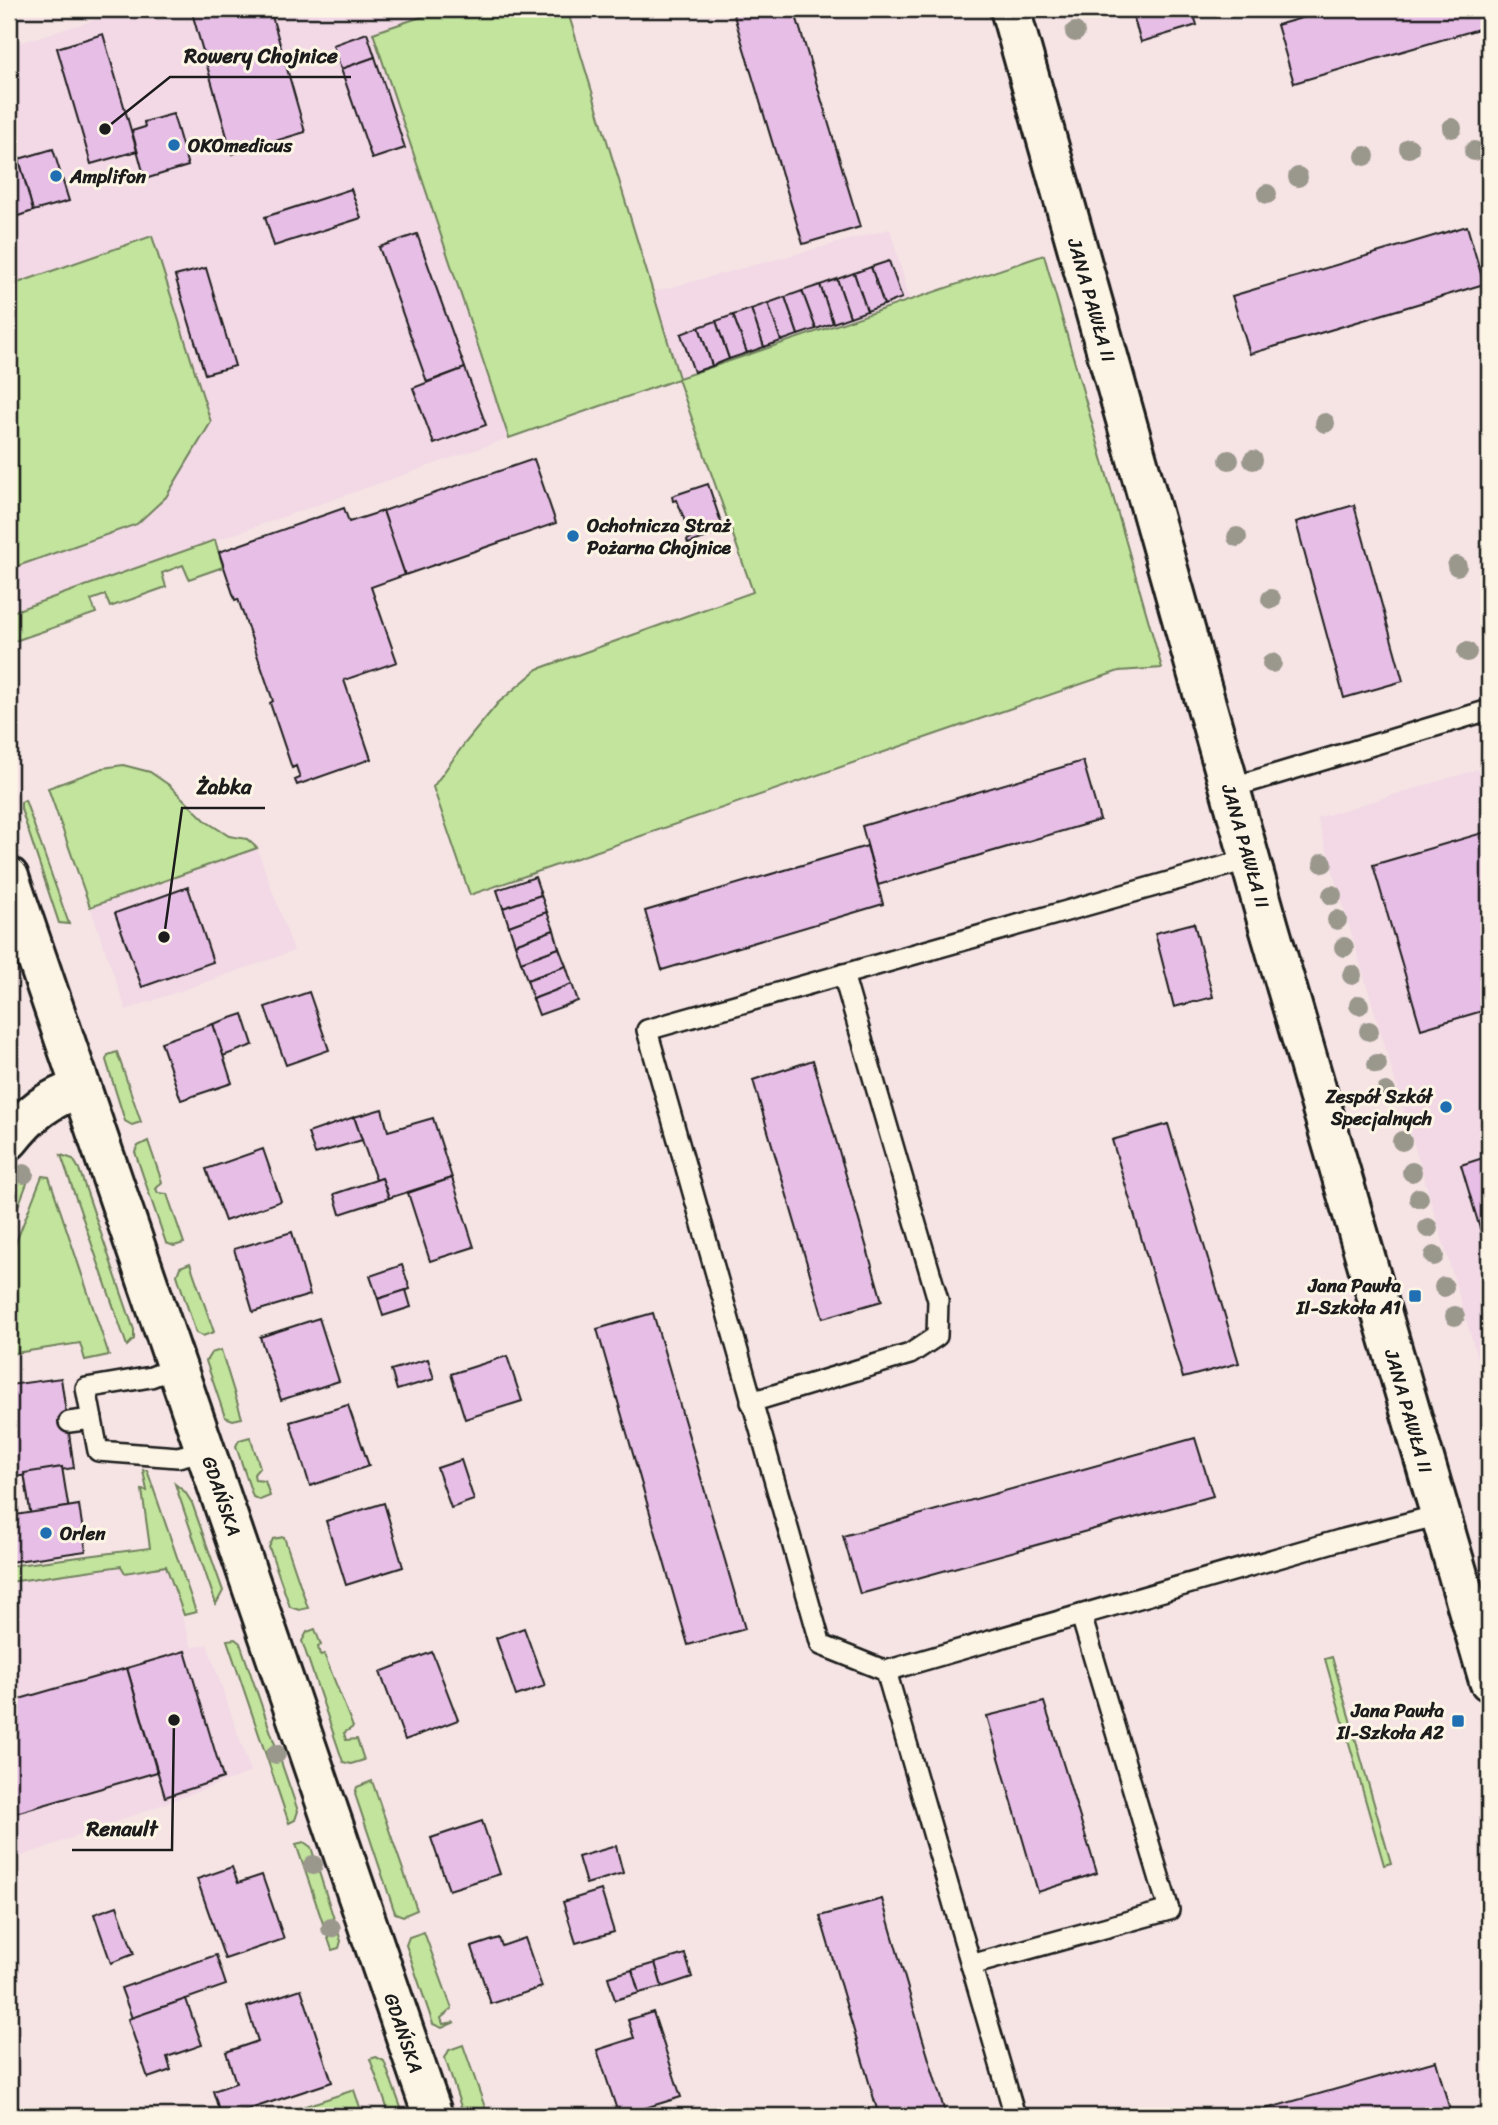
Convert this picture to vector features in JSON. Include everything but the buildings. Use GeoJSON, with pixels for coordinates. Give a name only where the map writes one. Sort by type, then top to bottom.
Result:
{"type":"FeatureCollection","features":[{"type":"Feature","properties":{"kind":"street","name":"JANA PAWŁA II"},"geometry":{"type":"LineString","coordinates":[[1010,9],[1250,859],[1489,1681]]}},
{"type":"Feature","properties":{"kind":"street","name":"GDAŃSKA"},"geometry":{"type":"LineString","coordinates":[[9,877],[432,2116]]}},
{"type":"Feature","properties":{"kind":"street"},"geometry":{"type":"LineString","coordinates":[[9,1140],[36,1111],[57,1097],[82,1088]]}},
{"type":"Feature","properties":{"kind":"lane"},"geometry":{"type":"LineString","coordinates":[[1230,788],[1489,710]]}},
{"type":"Feature","properties":{"kind":"lane"},"geometry":{"type":"LineString","coordinates":[[1250,859],[647,1030],[821,1645],[886,1671],[1340,1540],[1440,1515]]}},
{"type":"Feature","properties":{"kind":"lane"},"geometry":{"type":"LineString","coordinates":[[751,1402],[910,1354],[937,1336],[938,1300],[843,974]]}},
{"type":"Feature","properties":{"kind":"lane"},"geometry":{"type":"LineString","coordinates":[[177,1367],[151,1377],[86,1388],[98,1451],[178,1457],[206,1450]]}},
{"type":"Feature","properties":{"kind":"lane"},"geometry":{"type":"LineString","coordinates":[[69,1422],[92,1419]]}},
{"type":"Feature","properties":{"kind":"lane"},"geometry":{"type":"LineString","coordinates":[[971,1965],[1168,1910],[1081,1615]]}},
{"type":"Feature","properties":{"kind":"lane"},"geometry":{"type":"LineString","coordinates":[[886,1671],[1015,2116]]}},
{"type":"Feature","properties":{"kind":"shaded area"},"geometry":{"type":"Polygon","coordinates":[[[131,9],[445,9],[373,34],[509,438],[9,613],[9,569],[137,524],[152,237],[9,286],[9,46],[131,9]]]}},
{"type":"Feature","properties":{"kind":"shaded area"},"geometry":{"type":"Polygon","coordinates":[[[890,229],[910,300],[678,378],[653,292],[890,229]]]}},
{"type":"Feature","properties":{"kind":"shaded area","name":"Zespół Szkół Specjalnych"},"geometry":{"type":"Polygon","coordinates":[[[1489,766],[1489,1397],[1317,818],[1489,766]]]}},
{"type":"Feature","properties":{"kind":"shaded area"},"geometry":{"type":"Polygon","coordinates":[[[257,848],[294,951],[126,1010],[90,907],[257,848]]]}},
{"type":"Feature","properties":{"kind":"shaded area"},"geometry":{"type":"Polygon","coordinates":[[[121,1566],[124,1574],[166,1567],[192,1648],[207,1644],[251,1772],[9,1861],[9,1583],[121,1566]]]}},
{"type":"Feature","properties":{"kind":"green space"},"geometry":{"type":"Polygon","coordinates":[[[445,9],[567,9],[679,378],[1044,255],[1162,668],[1119,671],[470,895],[433,787],[498,703],[538,669],[753,592],[678,379],[509,438],[373,33],[445,9]]]}},
{"type":"Feature","properties":{"kind":"green space"},"geometry":{"type":"Polygon","coordinates":[[[152,236],[211,422],[166,497],[137,524],[9,569],[9,286],[152,236]]]}},
{"type":"Feature","properties":{"kind":"green space"},"geometry":{"type":"Polygon","coordinates":[[[215,540],[223,567],[189,579],[183,565],[162,573],[166,587],[110,607],[105,595],[91,600],[96,613],[9,643],[9,613],[215,540]]]}},
{"type":"Feature","properties":{"kind":"green space"},"geometry":{"type":"Polygon","coordinates":[[[123,765],[150,772],[169,785],[207,822],[229,836],[247,839],[257,848],[90,907],[48,788],[103,768],[123,765]]]}},
{"type":"Feature","properties":{"kind":"green space"},"geometry":{"type":"Polygon","coordinates":[[[25,800],[69,924],[59,923],[21,809],[21,802],[25,800]]]}},
{"type":"Feature","properties":{"kind":"green space"},"geometry":{"type":"Polygon","coordinates":[[[117,1052],[141,1122],[132,1125],[125,1121],[106,1060],[108,1055],[117,1052]]]}},
{"type":"Feature","properties":{"kind":"green space"},"geometry":{"type":"Polygon","coordinates":[[[148,1141],[162,1182],[156,1189],[158,1193],[167,1194],[184,1243],[174,1246],[166,1243],[135,1152],[138,1146],[148,1141]]]}},
{"type":"Feature","properties":{"kind":"green space"},"geometry":{"type":"Polygon","coordinates":[[[61,1155],[73,1159],[79,1169],[134,1330],[134,1339],[127,1346],[61,1155]]]}},
{"type":"Feature","properties":{"kind":"green space"},"geometry":{"type":"Polygon","coordinates":[[[24,1169],[30,1174],[9,1230],[11,1188],[18,1174],[24,1169]]]}},
{"type":"Feature","properties":{"kind":"green space"},"geometry":{"type":"Polygon","coordinates":[[[42,1176],[49,1177],[109,1355],[85,1360],[80,1343],[9,1354],[9,1260],[42,1176]]]}},
{"type":"Feature","properties":{"kind":"green space"},"geometry":{"type":"Polygon","coordinates":[[[190,1263],[214,1332],[203,1336],[196,1333],[177,1275],[180,1267],[190,1263]]]}},
{"type":"Feature","properties":{"kind":"green space"},"geometry":{"type":"Polygon","coordinates":[[[221,1350],[242,1418],[233,1420],[225,1417],[206,1361],[211,1353],[221,1350]]]}},
{"type":"Feature","properties":{"kind":"green space"},"geometry":{"type":"Polygon","coordinates":[[[250,1437],[260,1467],[254,1474],[255,1480],[265,1481],[270,1496],[260,1500],[253,1497],[236,1446],[239,1440],[250,1437]]]}},
{"type":"Feature","properties":{"kind":"green space"},"geometry":{"type":"Polygon","coordinates":[[[143,1470],[147,1470],[196,1612],[184,1615],[166,1566],[125,1573],[121,1566],[9,1582],[9,1566],[150,1548],[142,1490],[147,1491],[143,1470]]]}},
{"type":"Feature","properties":{"kind":"green space"},"geometry":{"type":"Polygon","coordinates":[[[175,1484],[185,1492],[192,1503],[223,1591],[216,1604],[175,1484]]]}},
{"type":"Feature","properties":{"kind":"green space"},"geometry":{"type":"Polygon","coordinates":[[[284,1537],[308,1608],[299,1610],[290,1607],[269,1547],[273,1539],[284,1537]]]}},
{"type":"Feature","properties":{"kind":"green space"},"geometry":{"type":"Polygon","coordinates":[[[315,1629],[321,1645],[318,1647],[320,1655],[324,1654],[353,1727],[344,1733],[346,1740],[357,1739],[364,1760],[351,1764],[343,1762],[302,1641],[307,1632],[315,1629]]]}},
{"type":"Feature","properties":{"kind":"green space"},"geometry":{"type":"Polygon","coordinates":[[[235,1639],[240,1643],[298,1811],[295,1820],[289,1823],[227,1640],[235,1639]]]}},
{"type":"Feature","properties":{"kind":"green space"},"geometry":{"type":"Polygon","coordinates":[[[1332,1657],[1391,1863],[1384,1865],[1325,1659],[1332,1657]]]}},
{"type":"Feature","properties":{"kind":"green space"},"geometry":{"type":"Polygon","coordinates":[[[372,1781],[417,1910],[403,1916],[395,1913],[355,1794],[357,1787],[372,1781]]]}},
{"type":"Feature","properties":{"kind":"green space"},"geometry":{"type":"Polygon","coordinates":[[[304,1842],[311,1847],[341,1941],[339,1948],[332,1950],[296,1844],[304,1842]]]}},
{"type":"Feature","properties":{"kind":"green space"},"geometry":{"type":"Polygon","coordinates":[[[424,1932],[452,2009],[441,2018],[443,2024],[455,2022],[442,2028],[433,2024],[406,1945],[409,1937],[424,1932]]]}},
{"type":"Feature","properties":{"kind":"green space"},"geometry":{"type":"Polygon","coordinates":[[[463,2045],[488,2116],[464,2116],[445,2058],[449,2050],[463,2045]]]}},
{"type":"Feature","properties":{"kind":"green space"},"geometry":{"type":"Polygon","coordinates":[[[376,2057],[384,2061],[404,2116],[390,2116],[370,2059],[376,2057]]]}},
{"type":"Feature","properties":{"kind":"green space"},"geometry":{"type":"Polygon","coordinates":[[[354,2090],[363,2116],[275,2116],[354,2090]]]}},
{"type":"Feature","properties":{"kind":"place","name":"Rowery Chojnice"},"geometry":{"type":"Point","coordinates":[105,129]}},
{"type":"Feature","properties":{"kind":"place","name":"OKOmedicus"},"geometry":{"type":"Point","coordinates":[174,145]}},
{"type":"Feature","properties":{"kind":"place","name":"Amplifon"},"geometry":{"type":"Point","coordinates":[56,176]}},
{"type":"Feature","properties":{"kind":"place","name":"Ochotnicza Straż Pożarna Chojnice"},"geometry":{"type":"Point","coordinates":[573,536]}},
{"type":"Feature","properties":{"kind":"place","name":"Żabka"},"geometry":{"type":"Point","coordinates":[164,937]}},
{"type":"Feature","properties":{"kind":"place","name":"Zespół Szkół Specjalnych"},"geometry":{"type":"Point","coordinates":[1446,1107]}},
{"type":"Feature","properties":{"kind":"place","name":"Jana Pawła II-Szkoła A1"},"geometry":{"type":"Point","coordinates":[1415,1296]}},
{"type":"Feature","properties":{"kind":"place","name":"Orlen"},"geometry":{"type":"Point","coordinates":[46,1533]}},
{"type":"Feature","properties":{"kind":"place","name":"Renault"},"geometry":{"type":"Point","coordinates":[174,1720]}},
{"type":"Feature","properties":{"kind":"place","name":"Jana Pawła II-Szkoła A2"},"geometry":{"type":"Point","coordinates":[1458,1721]}}]}
